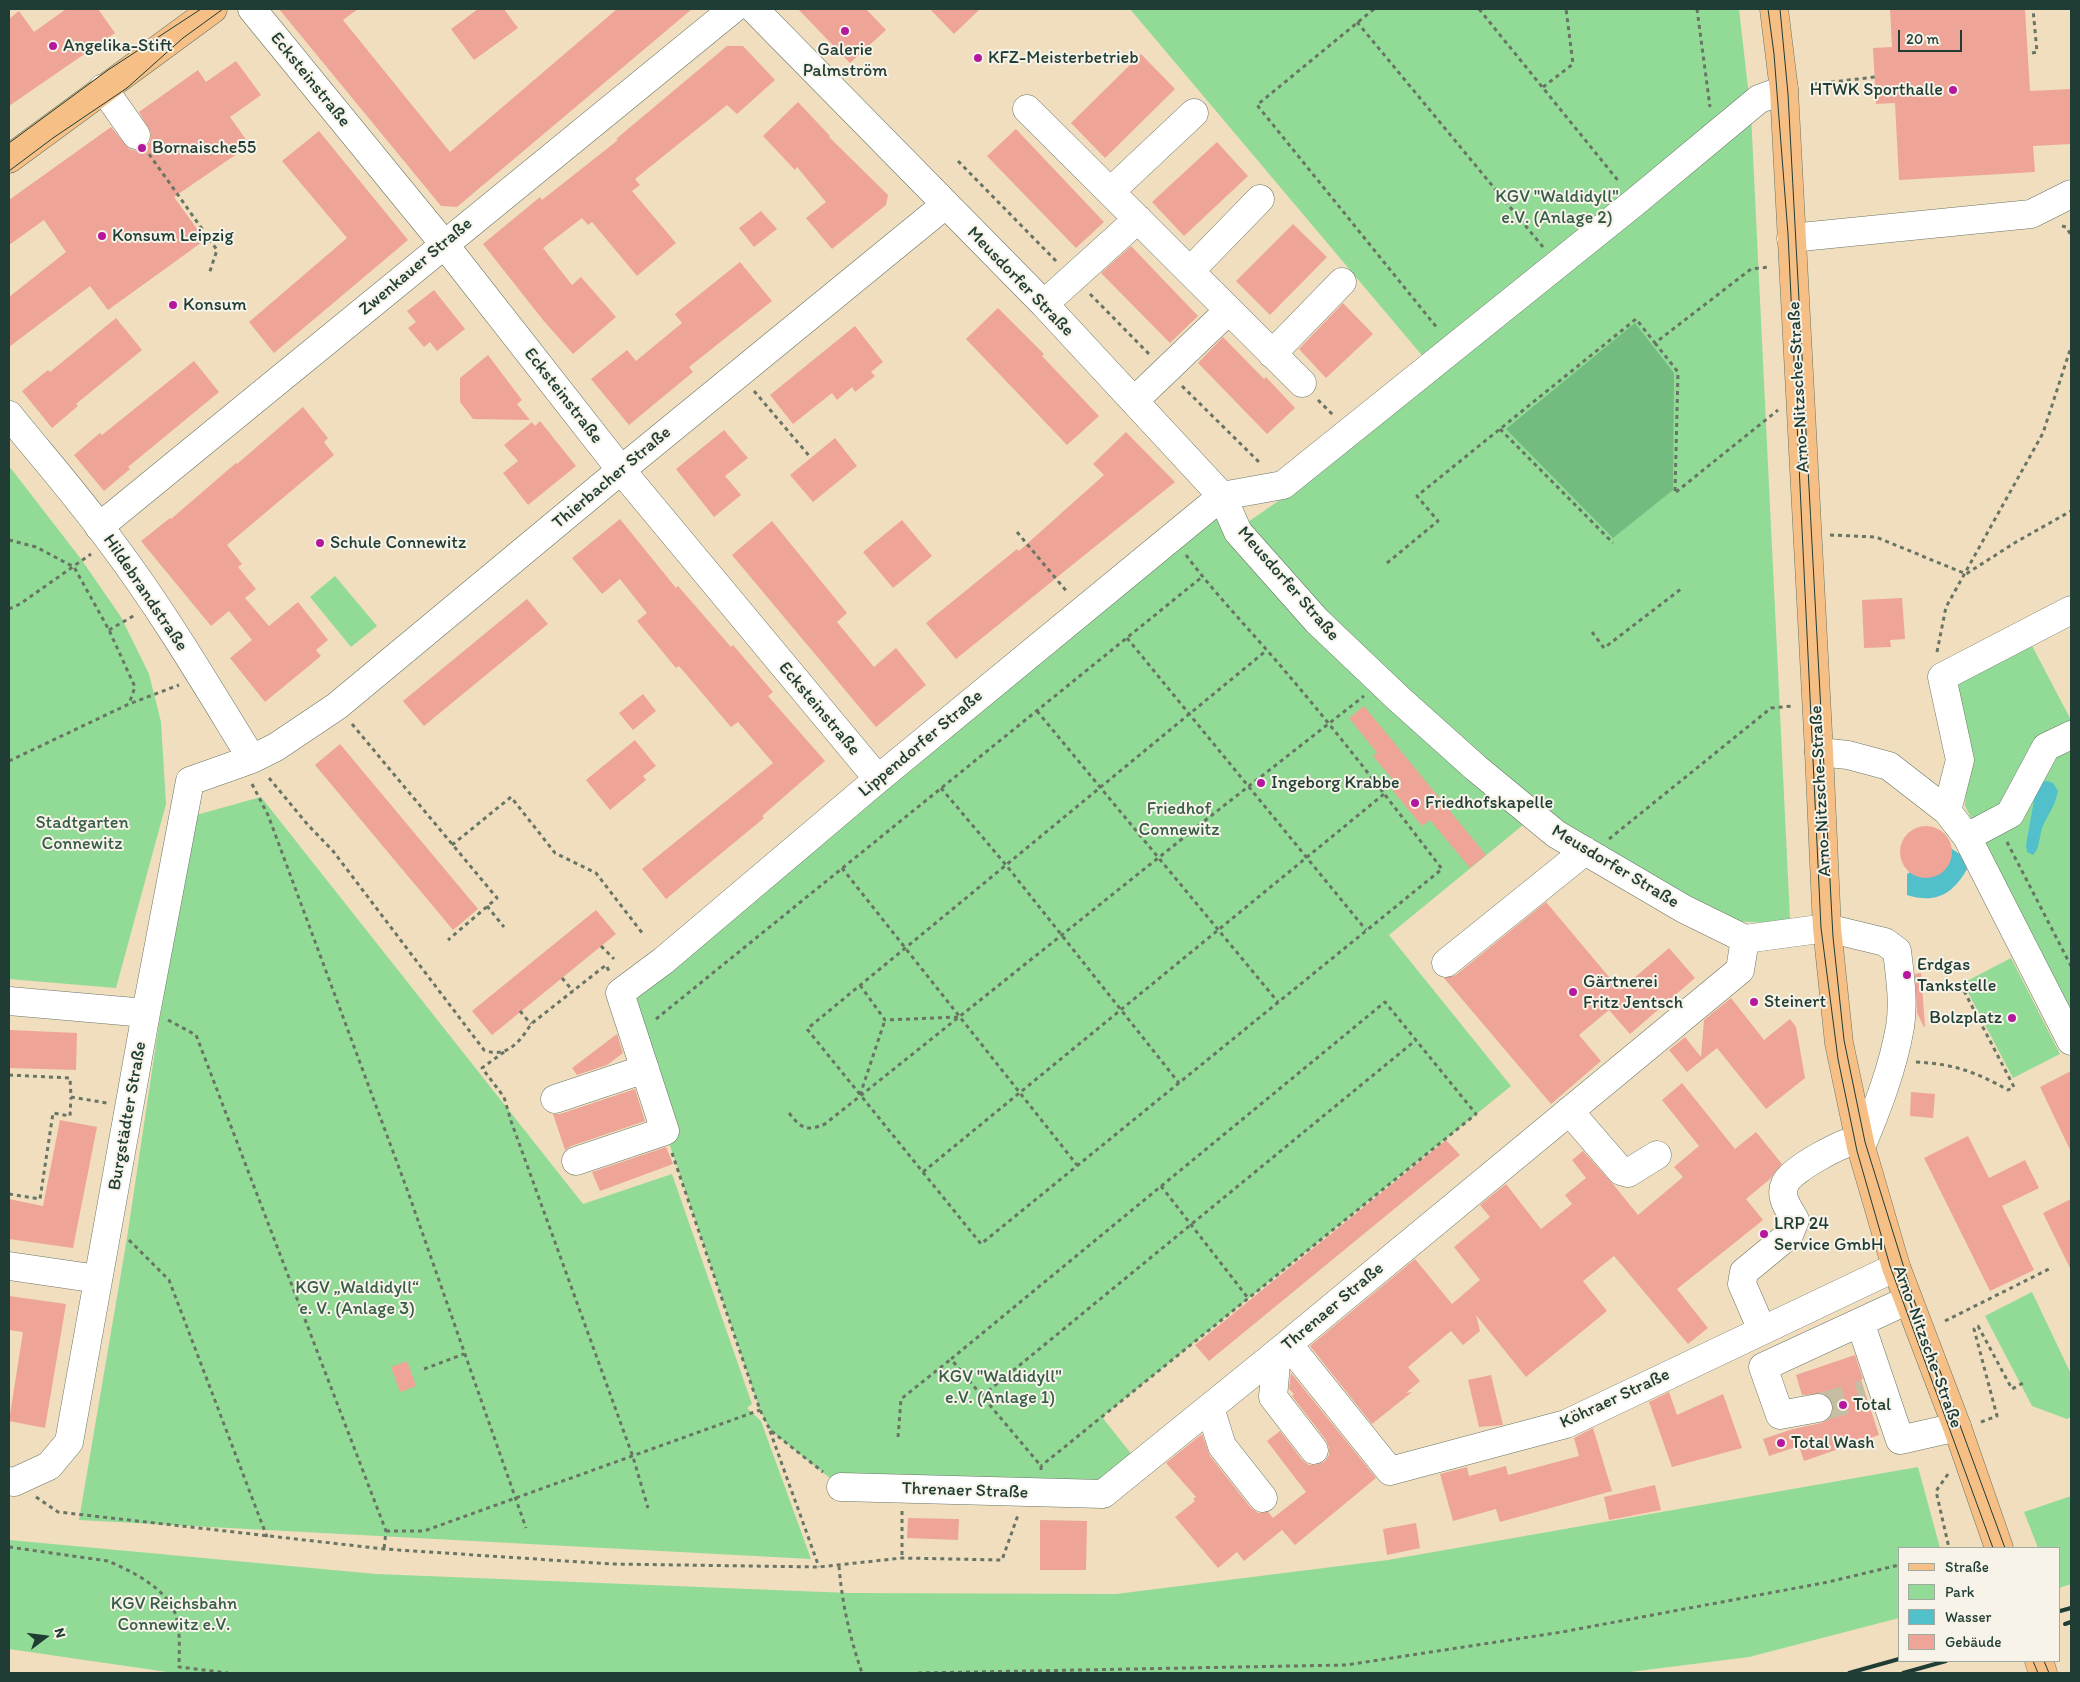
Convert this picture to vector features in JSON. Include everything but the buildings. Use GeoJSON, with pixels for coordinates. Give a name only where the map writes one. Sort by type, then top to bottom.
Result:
{"type":"FeatureCollection","features":[{"type":"Feature","properties":{"kind":"main road"},"geometry":{"type":"LineString","coordinates":[[9,158],[212,9]]}},
{"type":"Feature","properties":{"kind":"main road","name":"Arno-Nitzsche-Straße"},"geometry":{"type":"LineString","coordinates":[[1774,9],[1784,90],[1827,928],[1840,1043],[1860,1143],[1896,1267],[1908,1300],[1969,1424],[1999,1547]]}},
{"type":"Feature","properties":{"kind":"street","name":"Ecksteinstraße"},"geometry":{"type":"LineString","coordinates":[[252,9],[444,244],[621,470],[878,779]]}},
{"type":"Feature","properties":{"kind":"street","name":"Zwenkauer Straße"},"geometry":{"type":"LineString","coordinates":[[105,534],[444,244],[733,9]]}},
{"type":"Feature","properties":{"kind":"street","name":"Meusdorfer Straße"},"geometry":{"type":"LineString","coordinates":[[754,9],[1044,304],[1222,496],[1238,532],[1317,621],[1357,660],[1476,768],[1556,834],[1684,909],[1745,939]]}},
{"type":"Feature","properties":{"kind":"street"},"geometry":{"type":"LineString","coordinates":[[103,88],[136,135]]}},
{"type":"Feature","properties":{"kind":"street"},"geometry":{"type":"LineString","coordinates":[[1222,496],[1283,485],[1635,202],[1759,99],[1784,90]]}},
{"type":"Feature","properties":{"kind":"street"},"geometry":{"type":"LineString","coordinates":[[1027,109],[1302,383]]}},
{"type":"Feature","properties":{"kind":"street"},"geometry":{"type":"LineString","coordinates":[[1111,191],[1194,112]]}},
{"type":"Feature","properties":{"kind":"street"},"geometry":{"type":"LineString","coordinates":[[1791,238],[2031,214],[2071,194]]}},
{"type":"Feature","properties":{"kind":"street"},"geometry":{"type":"LineString","coordinates":[[1190,271],[1260,199]]}},
{"type":"Feature","properties":{"kind":"street","name":"Thierbacher Straße"},"geometry":{"type":"LineString","coordinates":[[246,761],[276,747],[337,706],[621,470],[945,205]]}},
{"type":"Feature","properties":{"kind":"street"},"geometry":{"type":"LineString","coordinates":[[1044,304],[1138,219]]}},
{"type":"Feature","properties":{"kind":"street"},"geometry":{"type":"LineString","coordinates":[[1272,354],[1342,282]]}},
{"type":"Feature","properties":{"kind":"street"},"geometry":{"type":"LineString","coordinates":[[1134,401],[1228,310]]}},
{"type":"Feature","properties":{"kind":"street","name":"Hildebrandstraße"},"geometry":{"type":"LineString","coordinates":[[9,415],[105,534],[155,604],[201,676],[246,761]]}},
{"type":"Feature","properties":{"kind":"street","name":"Lippendorfer Straße"},"geometry":{"type":"LineString","coordinates":[[644,1068],[620,993],[663,961],[878,779],[1222,496]]}},
{"type":"Feature","properties":{"kind":"street"},"geometry":{"type":"LineString","coordinates":[[1947,811],[1960,760],[1942,677],[2071,610]]}},
{"type":"Feature","properties":{"kind":"street"},"geometry":{"type":"LineString","coordinates":[[1967,837],[2010,814],[2046,747],[2071,734]]}},
{"type":"Feature","properties":{"kind":"street"},"geometry":{"type":"LineString","coordinates":[[1819,752],[1848,755],[1889,766],[1947,811],[1967,837],[2071,1041]]}},
{"type":"Feature","properties":{"kind":"street","name":"Burgstädter Straße"},"geometry":{"type":"LineString","coordinates":[[11,1482],[49,1466],[69,1442],[146,1013],[190,781],[246,761]]}},
{"type":"Feature","properties":{"kind":"street"},"geometry":{"type":"LineString","coordinates":[[1446,963],[1589,853]]}},
{"type":"Feature","properties":{"kind":"street"},"geometry":{"type":"LineString","coordinates":[[1745,939],[1827,928],[1886,942],[1896,951],[1902,992],[1900,1026],[1892,1060],[1880,1098],[1860,1143],[1822,1155],[1796,1172],[1785,1183],[1783,1195],[1795,1220],[1789,1235],[1744,1272],[1742,1284],[1762,1330]]}},
{"type":"Feature","properties":{"kind":"street","name":"Threnaer Straße"},"geometry":{"type":"LineString","coordinates":[[840,1486],[902,1489],[1033,1485],[1103,1494],[1283,1348],[1740,970],[1745,939]]}},
{"type":"Feature","properties":{"kind":"street"},"geometry":{"type":"LineString","coordinates":[[9,1000],[146,1013]]}},
{"type":"Feature","properties":{"kind":"street"},"geometry":{"type":"LineString","coordinates":[[555,1098],[644,1068],[665,1131],[576,1161]]}},
{"type":"Feature","properties":{"kind":"street"},"geometry":{"type":"LineString","coordinates":[[1569,1111],[1621,1171],[1628,1173],[1658,1155]]}},
{"type":"Feature","properties":{"kind":"street"},"geometry":{"type":"LineString","coordinates":[[9,1266],[98,1279]]}},
{"type":"Feature","properties":{"kind":"street","name":"Köhraer Straße"},"geometry":{"type":"LineString","coordinates":[[1283,1348],[1390,1471],[1566,1424],[1896,1267]]}},
{"type":"Feature","properties":{"kind":"street"},"geometry":{"type":"LineString","coordinates":[[1818,1408],[1780,1415],[1763,1367],[1908,1300]]}},
{"type":"Feature","properties":{"kind":"street"},"geometry":{"type":"LineString","coordinates":[[1860,1322],[1873,1391],[1900,1440],[1969,1424]]}},
{"type":"Feature","properties":{"kind":"street"},"geometry":{"type":"LineString","coordinates":[[1283,1348],[1273,1397],[1314,1450]]}},
{"type":"Feature","properties":{"kind":"street"},"geometry":{"type":"LineString","coordinates":[[1210,1408],[1222,1446],[1263,1498]]}},
{"type":"Feature","properties":{"kind":"path"},"geometry":{"type":"LineString","coordinates":[[1374,9],[1257,105],[1453,347]]}},
{"type":"Feature","properties":{"kind":"path"},"geometry":{"type":"LineString","coordinates":[[1479,9],[1635,202]]}},
{"type":"Feature","properties":{"kind":"path"},"geometry":{"type":"LineString","coordinates":[[1543,87],[1573,64],[1566,9]]}},
{"type":"Feature","properties":{"kind":"path"},"geometry":{"type":"LineString","coordinates":[[1697,9],[1714,136]]}},
{"type":"Feature","properties":{"kind":"path"},"geometry":{"type":"LineString","coordinates":[[2032,53],[2037,52],[2033,9]]}},
{"type":"Feature","properties":{"kind":"path"},"geometry":{"type":"LineString","coordinates":[[1357,22],[1557,264]]}},
{"type":"Feature","properties":{"kind":"path"},"geometry":{"type":"LineString","coordinates":[[1815,84],[1874,77]]}},
{"type":"Feature","properties":{"kind":"path"},"geometry":{"type":"LineString","coordinates":[[136,135],[216,250],[209,274]]}},
{"type":"Feature","properties":{"kind":"path"},"geometry":{"type":"LineString","coordinates":[[958,161],[1073,278],[1283,485]]}},
{"type":"Feature","properties":{"kind":"path"},"geometry":{"type":"LineString","coordinates":[[1655,343],[1751,269],[1769,267]]}},
{"type":"Feature","properties":{"kind":"path"},"geometry":{"type":"LineString","coordinates":[[1387,563],[1438,521],[1417,496],[1636,319],[1678,372],[1675,492],[1778,410]]}},
{"type":"Feature","properties":{"kind":"path"},"geometry":{"type":"LineString","coordinates":[[1936,648],[1946,607],[2043,433],[2071,347]]}},
{"type":"Feature","properties":{"kind":"path"},"geometry":{"type":"LineString","coordinates":[[739,373],[811,458]]}},
{"type":"Feature","properties":{"kind":"path"},"geometry":{"type":"LineString","coordinates":[[1302,383],[1348,431]]}},
{"type":"Feature","properties":{"kind":"path"},"geometry":{"type":"LineString","coordinates":[[1500,429],[1613,543]]}},
{"type":"Feature","properties":{"kind":"path"},"geometry":{"type":"LineString","coordinates":[[1966,574],[2016,542],[2071,511]]}},
{"type":"Feature","properties":{"kind":"path"},"geometry":{"type":"LineString","coordinates":[[1017,532],[1054,576]]}},
{"type":"Feature","properties":{"kind":"path"},"geometry":{"type":"LineString","coordinates":[[1807,533],[1876,537],[1966,574]]}},
{"type":"Feature","properties":{"kind":"path"},"geometry":{"type":"LineString","coordinates":[[9,609],[20,604],[74,567],[105,534]]}},
{"type":"Feature","properties":{"kind":"path"},"geometry":{"type":"LineString","coordinates":[[1173,537],[1202,577],[1267,650],[1329,724],[1442,869],[981,1244],[807,1029],[1267,650]]}},
{"type":"Feature","properties":{"kind":"path"},"geometry":{"type":"LineString","coordinates":[[9,540],[36,547],[74,567],[109,630],[135,687],[129,704]]}},
{"type":"Feature","properties":{"kind":"path"},"geometry":{"type":"LineString","coordinates":[[656,1019],[1202,577]]}},
{"type":"Feature","properties":{"kind":"path"},"geometry":{"type":"LineString","coordinates":[[1592,632],[1604,648],[1681,588]]}},
{"type":"Feature","properties":{"kind":"path"},"geometry":{"type":"LineString","coordinates":[[1127,638],[1366,930]]}},
{"type":"Feature","properties":{"kind":"path"},"geometry":{"type":"LineString","coordinates":[[9,762],[129,704],[201,676]]}},
{"type":"Feature","properties":{"kind":"path"},"geometry":{"type":"LineString","coordinates":[[789,1113],[799,1125],[807,1128],[816,1128],[825,1124],[1359,700]]}},
{"type":"Feature","properties":{"kind":"path"},"geometry":{"type":"LineString","coordinates":[[337,706],[497,898],[448,940]]}},
{"type":"Feature","properties":{"kind":"path"},"geometry":{"type":"LineString","coordinates":[[1589,853],[1771,708],[1792,706]]}},
{"type":"Feature","properties":{"kind":"path"},"geometry":{"type":"LineString","coordinates":[[1037,711],[1278,1002]]}},
{"type":"Feature","properties":{"kind":"path"},"geometry":{"type":"LineString","coordinates":[[246,761],[334,851],[484,1050],[494,1054],[505,1051]]}},
{"type":"Feature","properties":{"kind":"path"},"geometry":{"type":"LineString","coordinates":[[246,761],[268,815],[408,1192],[526,1528]]}},
{"type":"Feature","properties":{"kind":"path"},"geometry":{"type":"LineString","coordinates":[[941,788],[1006,865],[1179,1082]]}},
{"type":"Feature","properties":{"kind":"path"},"geometry":{"type":"LineString","coordinates":[[923,1172],[1384,794]]}},
{"type":"Feature","properties":{"kind":"path"},"geometry":{"type":"LineString","coordinates":[[452,844],[511,797],[555,853],[596,873],[643,934]]}},
{"type":"Feature","properties":{"kind":"path"},"geometry":{"type":"LineString","coordinates":[[1996,822],[2071,966]]}},
{"type":"Feature","properties":{"kind":"path"},"geometry":{"type":"LineString","coordinates":[[842,868],[1077,1165]]}},
{"type":"Feature","properties":{"kind":"path"},"geometry":{"type":"LineString","coordinates":[[487,906],[504,927]]}},
{"type":"Feature","properties":{"kind":"path"},"geometry":{"type":"LineString","coordinates":[[601,946],[614,959]]}},
{"type":"Feature","properties":{"kind":"path"},"geometry":{"type":"LineString","coordinates":[[606,965],[531,1024],[524,1036],[482,1068],[504,1097],[511,1122],[633,1457],[648,1508]]}},
{"type":"Feature","properties":{"kind":"path"},"geometry":{"type":"LineString","coordinates":[[562,978],[572,991]]}},
{"type":"Feature","properties":{"kind":"path"},"geometry":{"type":"LineString","coordinates":[[860,985],[885,1020]]}},
{"type":"Feature","properties":{"kind":"path"},"geometry":{"type":"LineString","coordinates":[[1892,1060],[1943,1064],[1979,1074],[2008,1090],[2014,1087],[1963,989]]}},
{"type":"Feature","properties":{"kind":"path"},"geometry":{"type":"LineString","coordinates":[[11,1482],[58,1512],[384,1549],[611,1564],[819,1568],[902,1558],[1002,1560],[1041,1466],[1476,1114],[1385,1002],[901,1399],[898,1437]]}},
{"type":"Feature","properties":{"kind":"path"},"geometry":{"type":"LineString","coordinates":[[520,1012],[531,1024]]}},
{"type":"Feature","properties":{"kind":"path"},"geometry":{"type":"LineString","coordinates":[[146,1013],[160,1017],[196,1035],[386,1531],[384,1549]]}},
{"type":"Feature","properties":{"kind":"path"},"geometry":{"type":"LineString","coordinates":[[885,1020],[960,1017]]}},
{"type":"Feature","properties":{"kind":"path"},"geometry":{"type":"LineString","coordinates":[[860,1095],[885,1020]]}},
{"type":"Feature","properties":{"kind":"path"},"geometry":{"type":"LineString","coordinates":[[982,1396],[1416,1040]]}},
{"type":"Feature","properties":{"kind":"path"},"geometry":{"type":"LineString","coordinates":[[9,1075],[70,1078],[71,1096],[70,1116],[53,1113],[40,1199],[9,1194]]}},
{"type":"Feature","properties":{"kind":"path"},"geometry":{"type":"LineString","coordinates":[[71,1096],[130,1107]]}},
{"type":"Feature","properties":{"kind":"path"},"geometry":{"type":"LineString","coordinates":[[665,1131],[760,1410],[770,1430],[819,1568]]}},
{"type":"Feature","properties":{"kind":"path"},"geometry":{"type":"LineString","coordinates":[[1161,1186],[1248,1298]]}},
{"type":"Feature","properties":{"kind":"path"},"geometry":{"type":"LineString","coordinates":[[107,1233],[127,1238],[169,1280],[267,1537]]}},
{"type":"Feature","properties":{"kind":"path"},"geometry":{"type":"LineString","coordinates":[[1944,1321],[2049,1269]]}},
{"type":"Feature","properties":{"kind":"path"},"geometry":{"type":"LineString","coordinates":[[1969,1424],[1997,1416],[1974,1329],[1978,1326],[2012,1389],[2023,1383]]}},
{"type":"Feature","properties":{"kind":"path"},"geometry":{"type":"LineString","coordinates":[[424,1368],[464,1354]]}},
{"type":"Feature","properties":{"kind":"path"},"geometry":{"type":"LineString","coordinates":[[952,1359],[1041,1466]]}},
{"type":"Feature","properties":{"kind":"path"},"geometry":{"type":"LineString","coordinates":[[386,1531],[424,1531],[760,1410]]}},
{"type":"Feature","properties":{"kind":"path"},"geometry":{"type":"LineString","coordinates":[[770,1430],[840,1486]]}},
{"type":"Feature","properties":{"kind":"path"},"geometry":{"type":"LineString","coordinates":[[1948,1474],[1936,1491],[1949,1547]]}},
{"type":"Feature","properties":{"kind":"path"},"geometry":{"type":"LineString","coordinates":[[902,1489],[902,1558]]}},
{"type":"Feature","properties":{"kind":"path"},"geometry":{"type":"LineString","coordinates":[[9,1547],[108,1561],[123,1568],[163,1594],[174,1612],[179,1642],[179,1667],[228,1673]]}},
{"type":"Feature","properties":{"kind":"path"},"geometry":{"type":"LineString","coordinates":[[918,1673],[1346,1666],[1582,1628],[1828,1582],[1898,1565]]}},
{"type":"Feature","properties":{"kind":"path"},"geometry":{"type":"LineString","coordinates":[[839,1566],[841,1595],[851,1639],[862,1673]]}},
{"type":"Feature","properties":{"kind":"green space","name":"KGV \"Waldidyll\" e.V. (Anlage 2)"},"geometry":{"type":"Polygon","coordinates":[[[1130,9],[1739,9],[1751,114],[1790,919],[1767,923],[1735,921],[1699,908],[1555,818],[1442,725],[1318,605],[1248,522],[1290,493],[1436,372],[1130,9]]]}},
{"type":"Feature","properties":{"kind":"green space"},"geometry":{"type":"Polygon","coordinates":[[[1635,323],[1674,373],[1673,490],[1613,538],[1506,429],[1635,323]]]}},
{"type":"Feature","properties":{"kind":"green space","name":"Stadtgarten Connewitz"},"geometry":{"type":"Polygon","coordinates":[[[9,466],[81,559],[121,617],[149,674],[161,722],[166,804],[116,988],[9,979],[9,466]]]}},
{"type":"Feature","properties":{"kind":"green space","name":"Friedhof Connewitz"},"geometry":{"type":"Polygon","coordinates":[[[1222,496],[1238,532],[1534,816],[1389,935],[1511,1086],[1102,1417],[1140,1465],[1103,1494],[841,1487],[770,1430],[760,1410],[620,993],[1222,496]]]}},
{"type":"Feature","properties":{"kind":"green space"},"geometry":{"type":"Polygon","coordinates":[[[335,576],[377,626],[351,647],[310,597],[335,576]]]}},
{"type":"Feature","properties":{"kind":"green space"},"geometry":{"type":"Polygon","coordinates":[[[2029,640],[2071,720],[2071,1014],[1965,806],[1965,775],[1957,698],[1959,683],[2029,640]]]}},
{"type":"Feature","properties":{"kind":"green space","name":"KGV „Waldidyll“ e. V. (Anlage 3)"},"geometry":{"type":"Polygon","coordinates":[[[261,797],[583,1204],[672,1174],[752,1404],[747,1408],[761,1421],[811,1559],[79,1520],[127,1238],[160,1017],[196,815],[261,797]]]}},
{"type":"Feature","properties":{"kind":"green space","name":"Bolzplatz"},"geometry":{"type":"Polygon","coordinates":[[[2011,958],[2060,1054],[2013,1078],[1963,983],[2011,958]]]}},
{"type":"Feature","properties":{"kind":"green space"},"geometry":{"type":"Polygon","coordinates":[[[2032,1292],[2071,1374],[2071,1417],[2067,1419],[2032,1406],[1985,1316],[2032,1292]]]}},
{"type":"Feature","properties":{"kind":"green space","name":"KGV Reichsbahn Connewitz e.V."},"geometry":{"type":"Polygon","coordinates":[[[1918,1467],[1940,1547],[1898,1547],[1898,1618],[1749,1657],[1622,1673],[174,1673],[9,1649],[9,1540],[376,1574],[849,1593],[1116,1594],[1388,1560],[1918,1467]]]}},
{"type":"Feature","properties":{"kind":"green space"},"geometry":{"type":"Polygon","coordinates":[[[2071,1496],[2071,1584],[2060,1588],[2060,1547],[2038,1547],[2024,1512],[2071,1496]]]}},
{"type":"Feature","properties":{"kind":"water"},"geometry":{"type":"Polygon","coordinates":[[[2047,781],[2053,783],[2058,791],[2057,797],[2042,828],[2037,849],[2033,855],[2027,852],[2026,845],[2036,789],[2040,783],[2047,781]]]}},
{"type":"Feature","properties":{"kind":"water"},"geometry":{"type":"Polygon","coordinates":[[[1949,847],[1961,855],[1967,869],[1956,885],[1943,895],[1935,897],[1927,898],[1907,895],[1907,874],[1949,847]]]}},
{"type":"Feature","properties":{"kind":"tunnel"},"geometry":{"type":"LineString","coordinates":[[1818,1408],[1865,1394]]}},
{"type":"Feature","properties":{"kind":"tram line"},"geometry":{"type":"LineString","coordinates":[[9,143],[108,70],[201,9]]}},
{"type":"Feature","properties":{"kind":"tram line"},"geometry":{"type":"LineString","coordinates":[[9,171],[53,138],[127,88],[183,38],[223,9]]}},
{"type":"Feature","properties":{"kind":"tram line"},"geometry":{"type":"LineString","coordinates":[[1768,9],[1774,54],[1788,234],[1821,928],[1838,1059],[1857,1151],[1890,1266],[1993,1547]]}},
{"type":"Feature","properties":{"kind":"tram line"},"geometry":{"type":"LineString","coordinates":[[1780,9],[1788,94],[1833,937],[1844,1040],[1865,1142],[1914,1300],[2005,1547]]}},
{"type":"Feature","properties":{"kind":"tram line"},"geometry":{"type":"LineString","coordinates":[[2033,1662],[2038,1673]]}},
{"type":"Feature","properties":{"kind":"tram line"},"geometry":{"type":"LineString","coordinates":[[2044,1662],[2049,1673]]}},
{"type":"Feature","properties":{"kind":"railway"},"geometry":{"type":"LineString","coordinates":[[2060,1611],[2071,1608]]}},
{"type":"Feature","properties":{"kind":"railway"},"geometry":{"type":"LineString","coordinates":[[2065,1624],[2071,1622]]}},
{"type":"Feature","properties":{"kind":"railway"},"geometry":{"type":"LineString","coordinates":[[1849,1673],[1898,1659]]}},
{"type":"Feature","properties":{"kind":"railway"},"geometry":{"type":"LineString","coordinates":[[1903,1673],[1942,1662]]}},
{"type":"Feature","properties":{"kind":"place","name":"Galerie Palmström"},"geometry":{"type":"Point","coordinates":[845,31]}},
{"type":"Feature","properties":{"kind":"place","name":"Angelika-Stift"},"geometry":{"type":"Point","coordinates":[53,46]}},
{"type":"Feature","properties":{"kind":"place","name":"KFZ-Meisterbetrieb"},"geometry":{"type":"Point","coordinates":[978,58]}},
{"type":"Feature","properties":{"kind":"place","name":"HTWK Sporthalle"},"geometry":{"type":"Point","coordinates":[1953,90]}},
{"type":"Feature","properties":{"kind":"place","name":"Bornaische55"},"geometry":{"type":"Point","coordinates":[142,148]}},
{"type":"Feature","properties":{"kind":"place","name":"Konsum Leipzig"},"geometry":{"type":"Point","coordinates":[102,236]}},
{"type":"Feature","properties":{"kind":"place","name":"Konsum"},"geometry":{"type":"Point","coordinates":[173,305]}},
{"type":"Feature","properties":{"kind":"place","name":"Schule Connewitz"},"geometry":{"type":"Point","coordinates":[320,543]}},
{"type":"Feature","properties":{"kind":"place","name":"Ingeborg Krabbe"},"geometry":{"type":"Point","coordinates":[1261,783]}},
{"type":"Feature","properties":{"kind":"place","name":"Friedhofskapelle"},"geometry":{"type":"Point","coordinates":[1415,803]}},
{"type":"Feature","properties":{"kind":"place","name":"Erdgas Tankstelle"},"geometry":{"type":"Point","coordinates":[1907,975]}},
{"type":"Feature","properties":{"kind":"place","name":"Gärtnerei Fritz Jentsch"},"geometry":{"type":"Point","coordinates":[1573,992]}},
{"type":"Feature","properties":{"kind":"place","name":"Steinert"},"geometry":{"type":"Point","coordinates":[1754,1002]}},
{"type":"Feature","properties":{"kind":"place","name":"Bolzplatz"},"geometry":{"type":"Point","coordinates":[2012,1018]}},
{"type":"Feature","properties":{"kind":"place","name":"LRP 24 Service GmbH"},"geometry":{"type":"Point","coordinates":[1764,1234]}},
{"type":"Feature","properties":{"kind":"place","name":"Total"},"geometry":{"type":"Point","coordinates":[1843,1405]}},
{"type":"Feature","properties":{"kind":"place","name":"Total Wash"},"geometry":{"type":"Point","coordinates":[1781,1443]}},
{"type":"Feature","properties":{"kind":"park label","name":"KGV \"Waldidyll\" e.V. (Anlage 1)"},"geometry":{"type":"Point","coordinates":[1000,1387]}}]}
